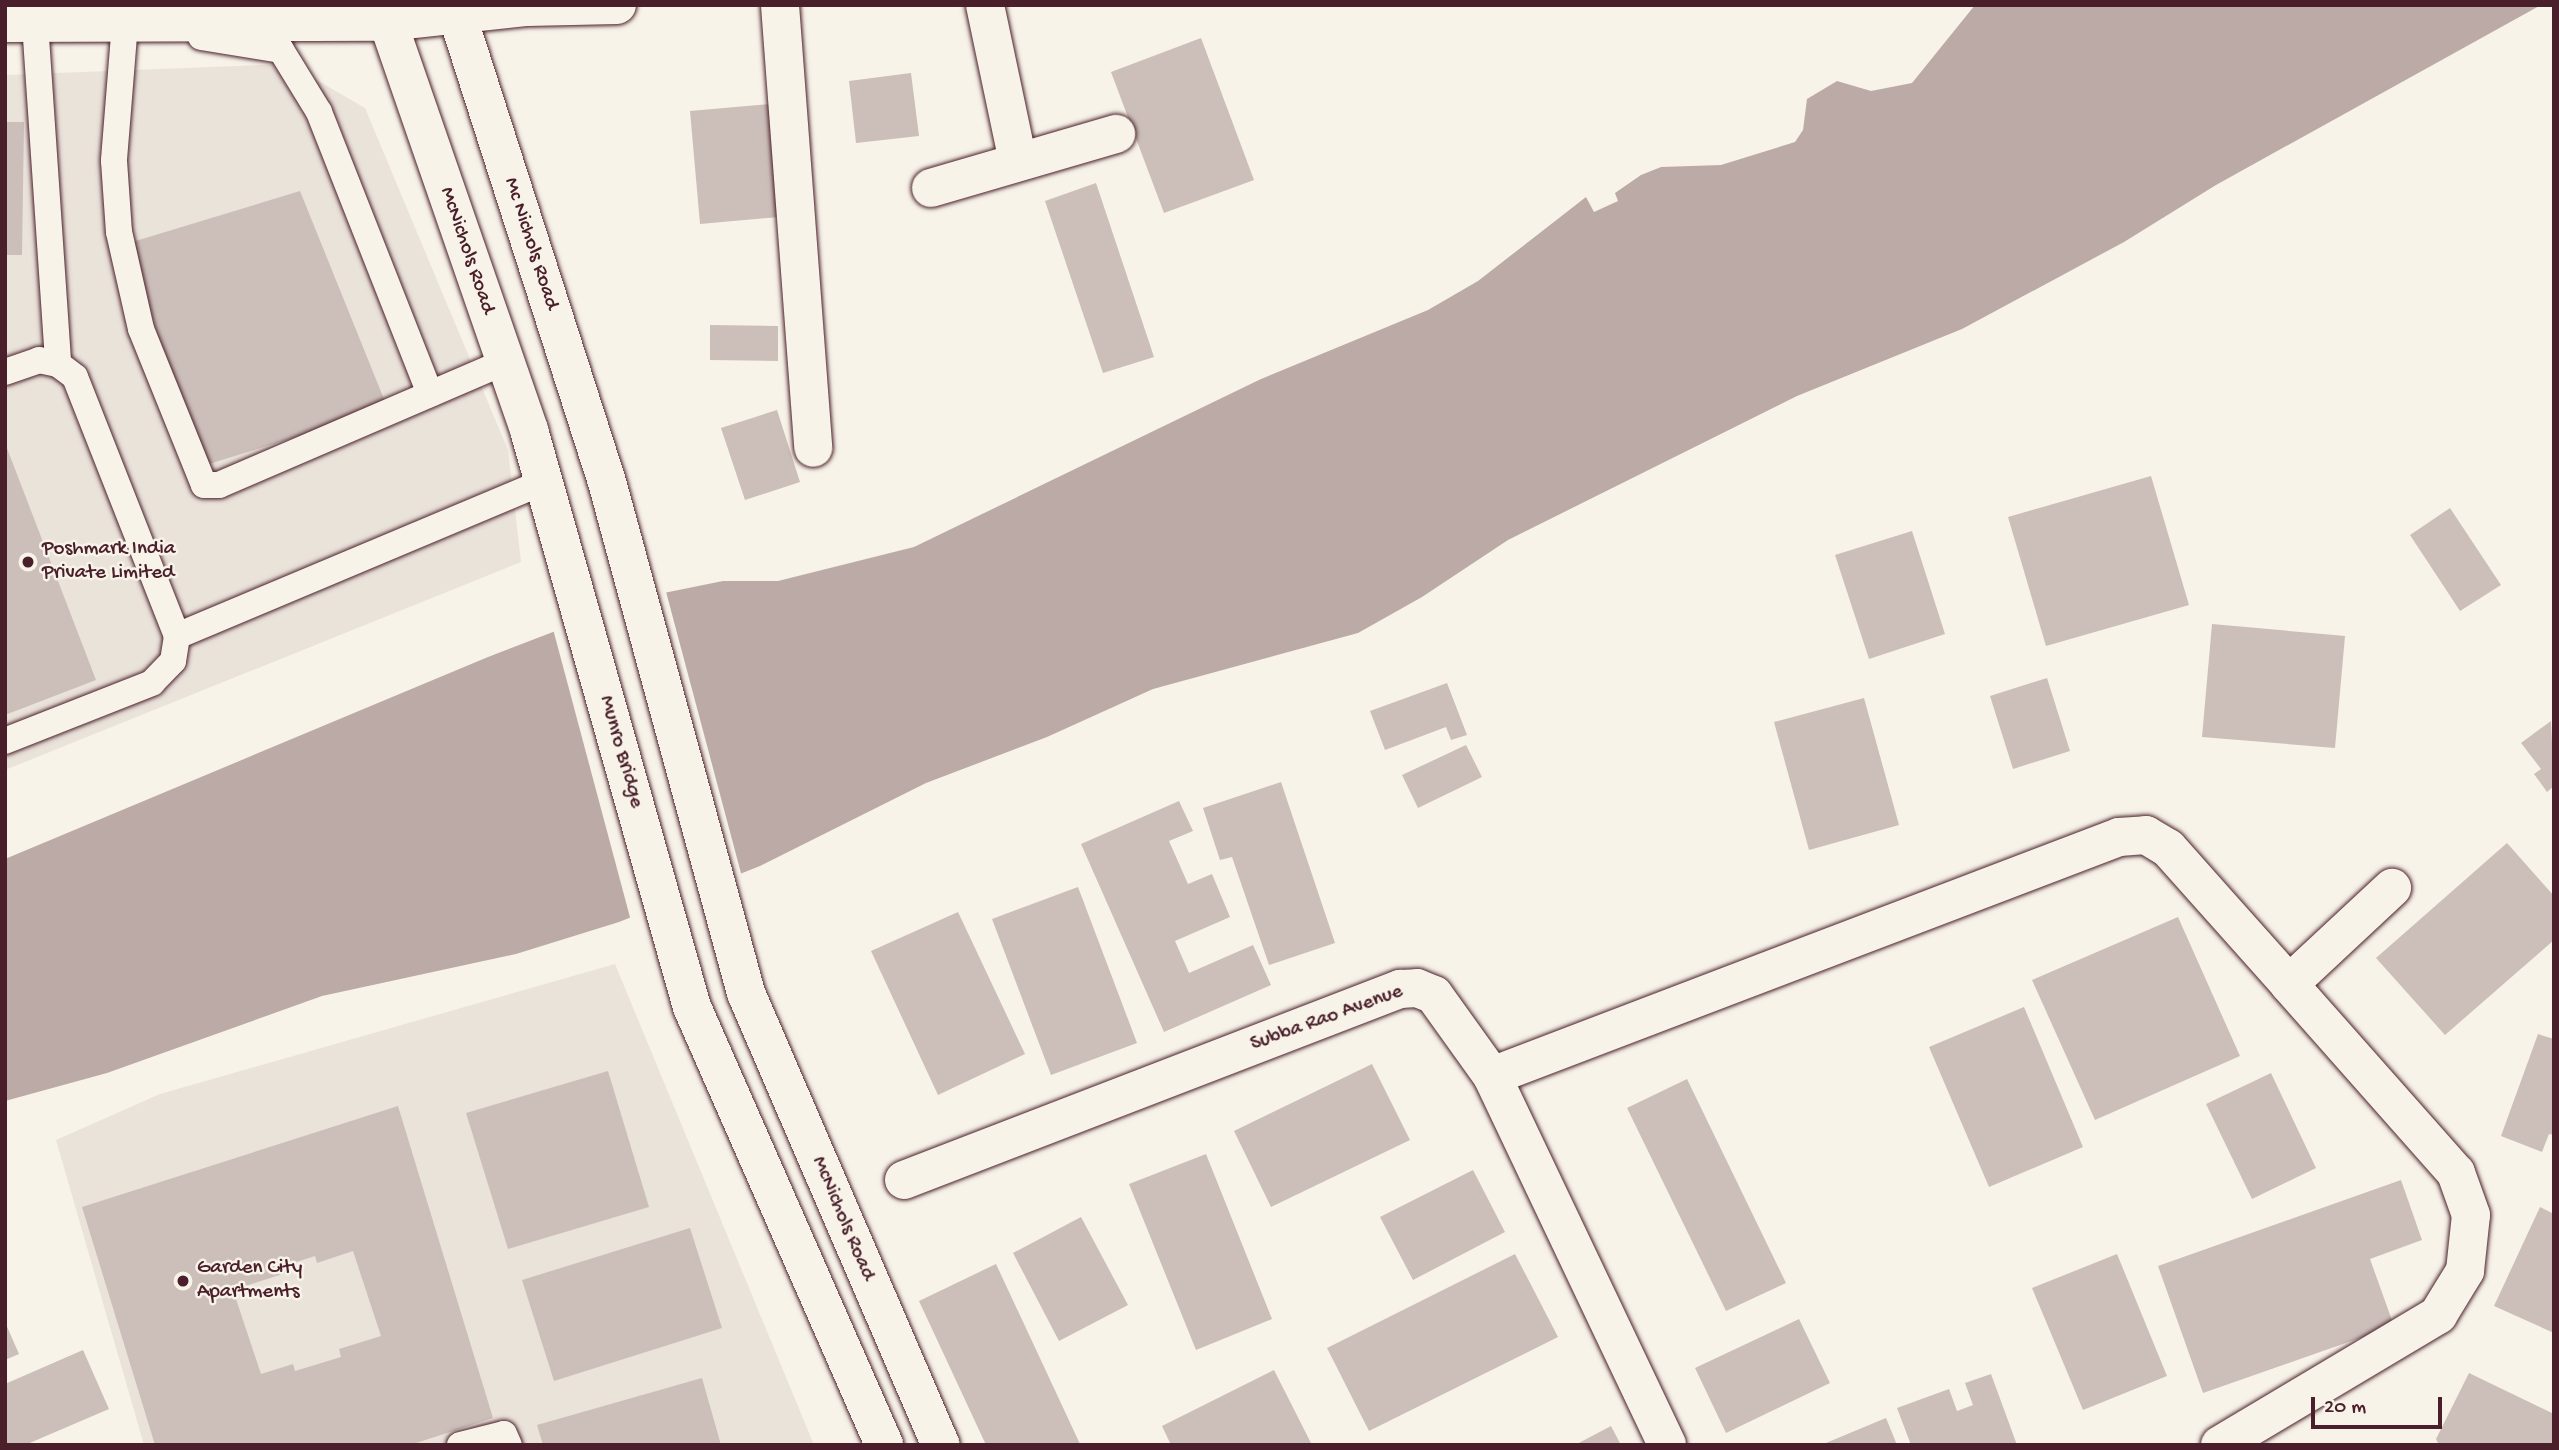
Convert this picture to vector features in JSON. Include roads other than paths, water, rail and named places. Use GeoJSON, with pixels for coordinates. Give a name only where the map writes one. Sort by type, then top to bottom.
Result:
{"type":"FeatureCollection","features":[{"type":"Feature","properties":{"kind":"street"},"geometry":{"type":"LineString","coordinates":[[20,23],[125,29],[333,14],[617,5]]}},
{"type":"Feature","properties":{"kind":"street"},"geometry":{"type":"LineString","coordinates":[[780,5],[813,448]]}},
{"type":"Feature","properties":{"kind":"street"},"geometry":{"type":"LineString","coordinates":[[985,5],[1018,162]]}},
{"type":"Feature","properties":{"kind":"street","name":"Mc Nichols Road"},"geometry":{"type":"LineString","coordinates":[[455,10],[607,482],[746,993]]}},
{"type":"Feature","properties":{"kind":"street","name":"McNichols Road"},"geometry":{"type":"LineString","coordinates":[[384,14],[505,362],[545,490]]}},
{"type":"Feature","properties":{"kind":"street"},"geometry":{"type":"LineString","coordinates":[[931,188],[1115,134]]}},
{"type":"Feature","properties":{"kind":"street","name":"Munro Bridge"},"geometry":{"type":"LineString","coordinates":[[545,490],[692,1007],[884,1445]]}},
{"type":"Feature","properties":{"kind":"street"},"geometry":{"type":"LineString","coordinates":[[1492,1076],[2119,837],[2146,835],[2168,848],[2456,1173],[2471,1215],[2465,1271],[2438,1315],[2220,1445]]}},
{"type":"Feature","properties":{"kind":"street"},"geometry":{"type":"LineString","coordinates":[[2289,984],[2392,888]]}},
{"type":"Feature","properties":{"kind":"street","name":"Subba Rao Avenue"},"geometry":{"type":"LineString","coordinates":[[904,1180],[1400,989],[1417,988],[1434,995],[1492,1076],[1667,1445]]}},
{"type":"Feature","properties":{"kind":"street","name":"McNichols Road"},"geometry":{"type":"LineString","coordinates":[[746,993],[941,1445]]}},
{"type":"Feature","properties":{"kind":"lane"},"geometry":{"type":"LineString","coordinates":[[20,23],[58,364]]}},
{"type":"Feature","properties":{"kind":"lane"},"geometry":{"type":"LineString","coordinates":[[430,394],[319,112],[281,50],[212,37],[125,29],[114,161],[119,232],[141,329],[204,485],[219,485],[505,362]]}},
{"type":"Feature","properties":{"kind":"lane"},"geometry":{"type":"LineString","coordinates":[[5,372],[39,359],[58,364],[75,377],[177,636],[173,661],[152,683],[5,741]]}},
{"type":"Feature","properties":{"kind":"lane"},"geometry":{"type":"LineString","coordinates":[[177,636],[545,490]]}},
{"type":"Feature","properties":{"kind":"lane"},"geometry":{"type":"LineString","coordinates":[[460,1445],[504,1434],[509,1445]]}},
{"type":"Feature","properties":{"kind":"place","name":"Poshmark India Private Limited"},"geometry":{"type":"Point","coordinates":[28,562]}},
{"type":"Feature","properties":{"kind":"place","name":"Garden City Apartments"},"geometry":{"type":"Point","coordinates":[183,1281]}}]}
